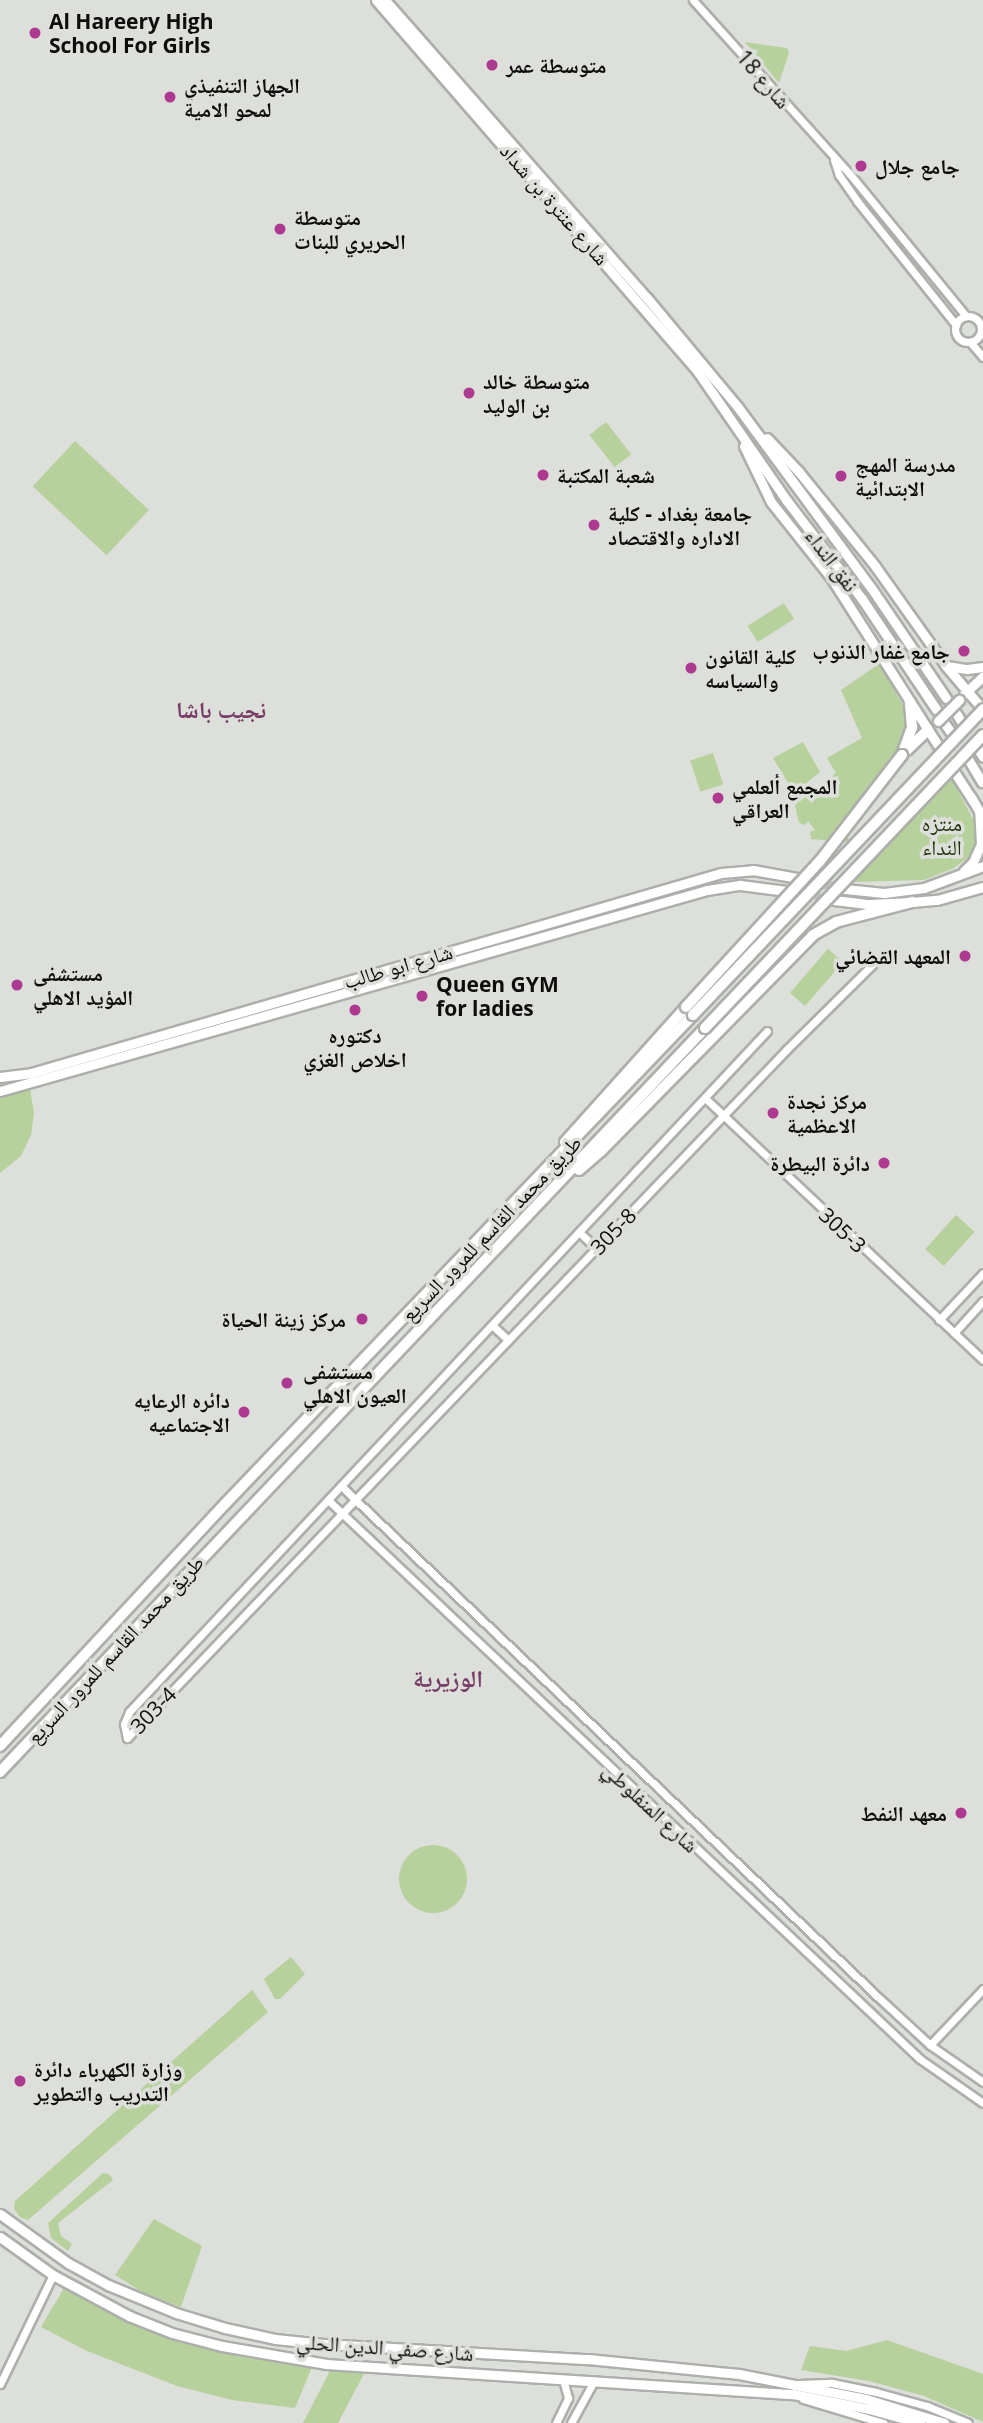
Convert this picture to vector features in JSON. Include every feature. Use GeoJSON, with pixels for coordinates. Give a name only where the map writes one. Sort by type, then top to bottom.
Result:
{"type":"FeatureCollection","features":[{"type":"Feature","properties":{"kind":"highway"},"geometry":{"type":"LineString","coordinates":[[902,755],[912,727],[910,702]]}},
{"type":"Feature","properties":{"kind":"highway","name":"طريق محمد القاسم للمرور السريع"},"geometry":{"type":"LineString","coordinates":[[2,1743],[225,1504],[551,1164],[690,1011],[981,707]]}},
{"type":"Feature","properties":{"kind":"highway"},"geometry":{"type":"LineString","coordinates":[[690,1011],[820,861],[902,755],[928,730]]}},
{"type":"Feature","properties":{"kind":"highway","name":"طريق محمد القاسم للمرور السريع"},"geometry":{"type":"LineString","coordinates":[[0,1772],[983,734]]}},
{"type":"Feature","properties":{"kind":"highway"},"geometry":{"type":"LineString","coordinates":[[561,1182],[601,1151],[813,935],[836,922],[912,902]]}},
{"type":"Feature","properties":{"kind":"main road","name":"شارع عنترة بن شداد"},"geometry":{"type":"LineString","coordinates":[[376,0],[659,322],[728,413]]}},
{"type":"Feature","properties":{"kind":"main road","name":"شارع عنترة بن شداد"},"geometry":{"type":"LineString","coordinates":[[385,0],[629,277],[737,406]]}},
{"type":"Feature","properties":{"kind":"main road"},"geometry":{"type":"LineString","coordinates":[[737,406],[799,471],[858,545],[946,666],[981,707]]}},
{"type":"Feature","properties":{"kind":"main road","name":"نفق النداء"},"geometry":{"type":"LineString","coordinates":[[737,406],[864,578],[946,698]]}},
{"type":"Feature","properties":{"kind":"main road"},"geometry":{"type":"LineString","coordinates":[[728,413],[771,502],[832,579],[939,747]]}},
{"type":"Feature","properties":{"kind":"main road","name":"نفق النداء"},"geometry":{"type":"LineString","coordinates":[[728,413],[787,501],[862,599],[936,709]]}},
{"type":"Feature","properties":{"kind":"main road"},"geometry":{"type":"LineString","coordinates":[[946,666],[967,670],[983,667]]}},
{"type":"Feature","properties":{"kind":"main road"},"geometry":{"type":"LineString","coordinates":[[928,730],[942,722],[983,676]]}},
{"type":"Feature","properties":{"kind":"main road"},"geometry":{"type":"LineString","coordinates":[[956,713],[962,723]]}},
{"type":"Feature","properties":{"kind":"main road"},"geometry":{"type":"LineString","coordinates":[[942,722],[952,734]]}},
{"type":"Feature","properties":{"kind":"main road"},"geometry":{"type":"LineString","coordinates":[[968,760],[982,782]]}},
{"type":"Feature","properties":{"kind":"main road"},"geometry":{"type":"LineString","coordinates":[[955,773],[983,817]]}},
{"type":"Feature","properties":{"kind":"main road"},"geometry":{"type":"LineString","coordinates":[[959,876],[973,862],[981,844],[979,811],[971,797]]}},
{"type":"Feature","properties":{"kind":"main road"},"geometry":{"type":"LineString","coordinates":[[845,889],[884,893],[923,888],[983,866]]}},
{"type":"Feature","properties":{"kind":"main road","name":"شارع ابو طالب"},"geometry":{"type":"LineString","coordinates":[[0,1077],[31,1073],[720,873],[763,871],[806,880]]}},
{"type":"Feature","properties":{"kind":"main road","name":"شارع ابو طالب"},"geometry":{"type":"LineString","coordinates":[[0,1091],[707,890],[740,884],[795,893]]}},
{"type":"Feature","properties":{"kind":"main road"},"geometry":{"type":"LineString","coordinates":[[834,900],[869,904],[912,902],[980,889]]}},
{"type":"Feature","properties":{"kind":"main road","name":"شارع صفي الدين الحلي"},"geometry":{"type":"LineString","coordinates":[[0,2214],[68,2263],[135,2298],[176,2313],[275,2339],[588,2359],[739,2374],[798,2384],[853,2401]]}},
{"type":"Feature","properties":{"kind":"main road","name":"شارع صفي الدين الحلي"},"geometry":{"type":"LineString","coordinates":[[0,2237],[53,2275],[129,2316],[172,2333],[222,2346],[326,2364],[793,2394],[853,2401]]}},
{"type":"Feature","properties":{"kind":"main road"},"geometry":{"type":"LineString","coordinates":[[425,2370],[426,2350]]}},
{"type":"Feature","properties":{"kind":"main road"},"geometry":{"type":"LineString","coordinates":[[853,2401],[920,2423]]}},
{"type":"Feature","properties":{"kind":"main road"},"geometry":{"type":"LineString","coordinates":[[853,2401],[944,2423]]}},
{"type":"Feature","properties":{"kind":"street","name":"شارع 18"},"geometry":{"type":"LineString","coordinates":[[694,0],[849,173],[982,331]]}},
{"type":"Feature","properties":{"kind":"street","name":"شارع 18"},"geometry":{"type":"LineString","coordinates":[[834,159],[839,175],[857,201],[956,326],[958,337],[970,342]]}},
{"type":"Feature","properties":{"kind":"street"},"geometry":{"type":"LineString","coordinates":[[956,326],[983,309]]}},
{"type":"Feature","properties":{"kind":"street"},"geometry":{"type":"LineString","coordinates":[[982,331],[970,342],[983,357]]}},
{"type":"Feature","properties":{"kind":"street","name":"305-8"},"geometry":{"type":"LineString","coordinates":[[355,1500],[723,1116],[873,964]]}},
{"type":"Feature","properties":{"kind":"street","name":"305-8"},"geometry":{"type":"LineString","coordinates":[[341,1486],[767,1031]]}},
{"type":"Feature","properties":{"kind":"street","name":"305-3"},"geometry":{"type":"LineString","coordinates":[[705,1098],[983,1360]]}},
{"type":"Feature","properties":{"kind":"street"},"geometry":{"type":"LineString","coordinates":[[579,1232],[596,1248]]}},
{"type":"Feature","properties":{"kind":"street"},"geometry":{"type":"LineString","coordinates":[[939,1320],[983,1273]]}},
{"type":"Feature","properties":{"kind":"street"},"geometry":{"type":"LineString","coordinates":[[954,1333],[983,1301]]}},
{"type":"Feature","properties":{"kind":"street"},"geometry":{"type":"LineString","coordinates":[[492,1325],[508,1340]]}},
{"type":"Feature","properties":{"kind":"street","name":"شارع المنفلوطي"},"geometry":{"type":"LineString","coordinates":[[341,1486],[878,1997],[930,2045],[983,2082]]}},
{"type":"Feature","properties":{"kind":"street","name":"303-4"},"geometry":{"type":"LineString","coordinates":[[341,1486],[129,1712],[124,1724],[127,1738],[355,1500]]}},
{"type":"Feature","properties":{"kind":"street","name":"شارع المنفلوطي"},"geometry":{"type":"LineString","coordinates":[[328,1500],[920,2059],[982,2102]]}},
{"type":"Feature","properties":{"kind":"street"},"geometry":{"type":"LineString","coordinates":[[411,1577],[422,1564]]}},
{"type":"Feature","properties":{"kind":"street"},"geometry":{"type":"LineString","coordinates":[[258,1574],[271,1587]]}},
{"type":"Feature","properties":{"kind":"street"},"geometry":{"type":"LineString","coordinates":[[467,1631],[479,1618]]}},
{"type":"Feature","properties":{"kind":"street"},"geometry":{"type":"LineString","coordinates":[[191,1646],[203,1659]]}},
{"type":"Feature","properties":{"kind":"street"},"geometry":{"type":"LineString","coordinates":[[559,1720],[573,1707]]}},
{"type":"Feature","properties":{"kind":"street"},"geometry":{"type":"LineString","coordinates":[[735,1886],[747,1872]]}},
{"type":"Feature","properties":{"kind":"street"},"geometry":{"type":"LineString","coordinates":[[930,2045],[983,1989]]}},
{"type":"Feature","properties":{"kind":"street"},"geometry":{"type":"LineString","coordinates":[[867,2009],[878,1997]]}},
{"type":"Feature","properties":{"kind":"street"},"geometry":{"type":"LineString","coordinates":[[0,2384],[53,2275]]}},
{"type":"Feature","properties":{"kind":"street"},"geometry":{"type":"LineString","coordinates":[[556,2423],[568,2399],[563,2379]]}},
{"type":"Feature","properties":{"kind":"street"},"geometry":{"type":"LineString","coordinates":[[571,2423],[594,2381]]}},
{"type":"Feature","properties":{"kind":"street","name":"شارع صفي الدين الحلي"},"geometry":{"type":"LineString","coordinates":[[798,2384],[832,2383],[876,2392],[927,2406],[967,2423]]}},
{"type":"Feature","properties":{"kind":"street","name":"شارع صفي الدين الحلي"},"geometry":{"type":"LineString","coordinates":[[793,2394],[832,2410],[883,2423]]}},
{"type":"Feature","properties":{"kind":"green space"},"geometry":{"type":"Polygon","coordinates":[[[745,42],[787,48],[789,53],[779,83],[745,42]]]}},
{"type":"Feature","properties":{"kind":"green space"},"geometry":{"type":"Polygon","coordinates":[[[606,422],[631,454],[615,467],[589,435],[606,422]]]}},
{"type":"Feature","properties":{"kind":"green space"},"geometry":{"type":"Polygon","coordinates":[[[75,441],[149,510],[107,555],[33,486],[75,441]]]}},
{"type":"Feature","properties":{"kind":"green space"},"geometry":{"type":"Polygon","coordinates":[[[784,603],[794,619],[758,642],[748,626],[784,603]]]}},
{"type":"Feature","properties":{"kind":"green space"},"geometry":{"type":"Polygon","coordinates":[[[879,664],[907,712],[909,726],[905,739],[841,824],[850,842],[811,839],[810,832],[815,830],[808,821],[805,825],[799,823],[795,805],[836,773],[827,758],[862,738],[841,690],[879,664]]]}},
{"type":"Feature","properties":{"kind":"green space"},"geometry":{"type":"Polygon","coordinates":[[[803,742],[820,772],[794,793],[773,758],[803,742]]]}},
{"type":"Feature","properties":{"kind":"green space"},"geometry":{"type":"Polygon","coordinates":[[[713,753],[723,784],[700,792],[690,760],[713,753]]]}},
{"type":"Feature","properties":{"kind":"green space","name":"منتزه النداء"},"geometry":{"type":"Polygon","coordinates":[[[952,779],[975,823],[976,841],[970,856],[954,868],[924,880],[852,882],[952,779]]]}},
{"type":"Feature","properties":{"kind":"green space"},"geometry":{"type":"Polygon","coordinates":[[[828,949],[843,962],[805,1006],[790,993],[828,949]]]}},
{"type":"Feature","properties":{"kind":"green space"},"geometry":{"type":"Polygon","coordinates":[[[30,1089],[34,1113],[31,1135],[21,1156],[0,1173],[0,1095],[30,1089]]]}},
{"type":"Feature","properties":{"kind":"green space"},"geometry":{"type":"Polygon","coordinates":[[[956,1215],[975,1232],[944,1266],[925,1249],[956,1215]]]}},
{"type":"Feature","properties":{"kind":"green space"},"geometry":{"type":"Polygon","coordinates":[[[440,1845],[461,1860],[467,1872],[465,1892],[457,1903],[440,1913],[426,1913],[409,1903],[401,1892],[399,1872],[409,1855],[420,1847],[440,1845]]]}},
{"type":"Feature","properties":{"kind":"green space"},"geometry":{"type":"Polygon","coordinates":[[[291,1957],[305,1974],[280,1999],[275,1999],[264,1979],[291,1957]]]}},
{"type":"Feature","properties":{"kind":"green space"},"geometry":{"type":"Polygon","coordinates":[[[252,1990],[268,2012],[28,2220],[20,2217],[14,2209],[15,2201],[252,1990]]]}},
{"type":"Feature","properties":{"kind":"green space"},"geometry":{"type":"Polygon","coordinates":[[[103,2173],[109,2174],[113,2180],[58,2223],[61,2236],[72,2244],[68,2251],[51,2238],[48,2223],[103,2173]]]}},
{"type":"Feature","properties":{"kind":"green space"},"geometry":{"type":"Polygon","coordinates":[[[154,2219],[202,2246],[181,2307],[144,2293],[115,2275],[154,2219]]]}},
{"type":"Feature","properties":{"kind":"green space"},"geometry":{"type":"Polygon","coordinates":[[[64,2288],[152,2330],[197,2346],[241,2357],[312,2367],[295,2408],[232,2400],[177,2386],[87,2351],[41,2327],[64,2288]]]}},
{"type":"Feature","properties":{"kind":"green space"},"geometry":{"type":"Polygon","coordinates":[[[887,2340],[983,2374],[983,2422],[924,2396],[869,2381],[801,2370],[810,2346],[846,2351],[887,2340]]]}},
{"type":"Feature","properties":{"kind":"green space"},"geometry":{"type":"Polygon","coordinates":[[[331,2369],[366,2370],[338,2423],[303,2423],[331,2369]]]}},
{"type":"Feature","properties":{"kind":"tunnel"},"geometry":{"type":"LineString","coordinates":[[812,881],[843,888]]}},
{"type":"Feature","properties":{"kind":"tunnel"},"geometry":{"type":"LineString","coordinates":[[802,894],[833,900]]}},
{"type":"Feature","properties":{"kind":"place","name":"Al Hareery High School For Girls"},"geometry":{"type":"Point","coordinates":[35,33]}},
{"type":"Feature","properties":{"kind":"place","name":"متوسطة عمر"},"geometry":{"type":"Point","coordinates":[492,65]}},
{"type":"Feature","properties":{"kind":"place","name":"الجهاز التنفيذي لمحو الامية"},"geometry":{"type":"Point","coordinates":[170,97]}},
{"type":"Feature","properties":{"kind":"place","name":"جامع جلال"},"geometry":{"type":"Point","coordinates":[861,166]}},
{"type":"Feature","properties":{"kind":"place","name":"متوسطة الحريري للبنات"},"geometry":{"type":"Point","coordinates":[280,229]}},
{"type":"Feature","properties":{"kind":"place","name":"متوسطة خالد بن الوليد"},"geometry":{"type":"Point","coordinates":[469,393]}},
{"type":"Feature","properties":{"kind":"place","name":"شعبة المكتبة"},"geometry":{"type":"Point","coordinates":[543,475]}},
{"type":"Feature","properties":{"kind":"place","name":"مدرسة المهج الابتدائية"},"geometry":{"type":"Point","coordinates":[841,476]}},
{"type":"Feature","properties":{"kind":"place","name":"جامعة بغداد - كلية الاداره والاقتصاد"},"geometry":{"type":"Point","coordinates":[594,525]}},
{"type":"Feature","properties":{"kind":"place","name":"جامع غفار الذنوب"},"geometry":{"type":"Point","coordinates":[964,651]}},
{"type":"Feature","properties":{"kind":"place","name":"كلية القانون والسياسه"},"geometry":{"type":"Point","coordinates":[691,668]}},
{"type":"Feature","properties":{"kind":"place","name":"المجمع ألعلمي العراقي"},"geometry":{"type":"Point","coordinates":[718,798]}},
{"type":"Feature","properties":{"kind":"place","name":"المعهد القضائي"},"geometry":{"type":"Point","coordinates":[965,956]}},
{"type":"Feature","properties":{"kind":"place","name":"مستشفى المؤيد الاهلي"},"geometry":{"type":"Point","coordinates":[17,985]}},
{"type":"Feature","properties":{"kind":"place","name":"Queen GYM for ladies"},"geometry":{"type":"Point","coordinates":[422,996]}},
{"type":"Feature","properties":{"kind":"place","name":"دكتوره اخلاص الغزي"},"geometry":{"type":"Point","coordinates":[355,1010]}},
{"type":"Feature","properties":{"kind":"place","name":"مركز نجدة الاعظمية"},"geometry":{"type":"Point","coordinates":[773,1113]}},
{"type":"Feature","properties":{"kind":"place","name":"دائرة البيطرة"},"geometry":{"type":"Point","coordinates":[884,1163]}},
{"type":"Feature","properties":{"kind":"place","name":"مركز زينة الحياة"},"geometry":{"type":"Point","coordinates":[362,1319]}},
{"type":"Feature","properties":{"kind":"place","name":"مستشفى العيون الاهلي"},"geometry":{"type":"Point","coordinates":[287,1383]}},
{"type":"Feature","properties":{"kind":"place","name":"دائره الرعايه الاجتماعيه"},"geometry":{"type":"Point","coordinates":[244,1412]}},
{"type":"Feature","properties":{"kind":"place","name":"معهد النفط"},"geometry":{"type":"Point","coordinates":[961,1813]}},
{"type":"Feature","properties":{"kind":"place","name":"وزارة الكهرباء دائرة التدريب والتطوير"},"geometry":{"type":"Point","coordinates":[20,2081]}},
{"type":"Feature","properties":{"kind":"district","name":"نجيب باشا"},"geometry":{"type":"Point","coordinates":[221,709]}},
{"type":"Feature","properties":{"kind":"district","name":"الوزيرية"},"geometry":{"type":"Point","coordinates":[448,1678]}}]}
